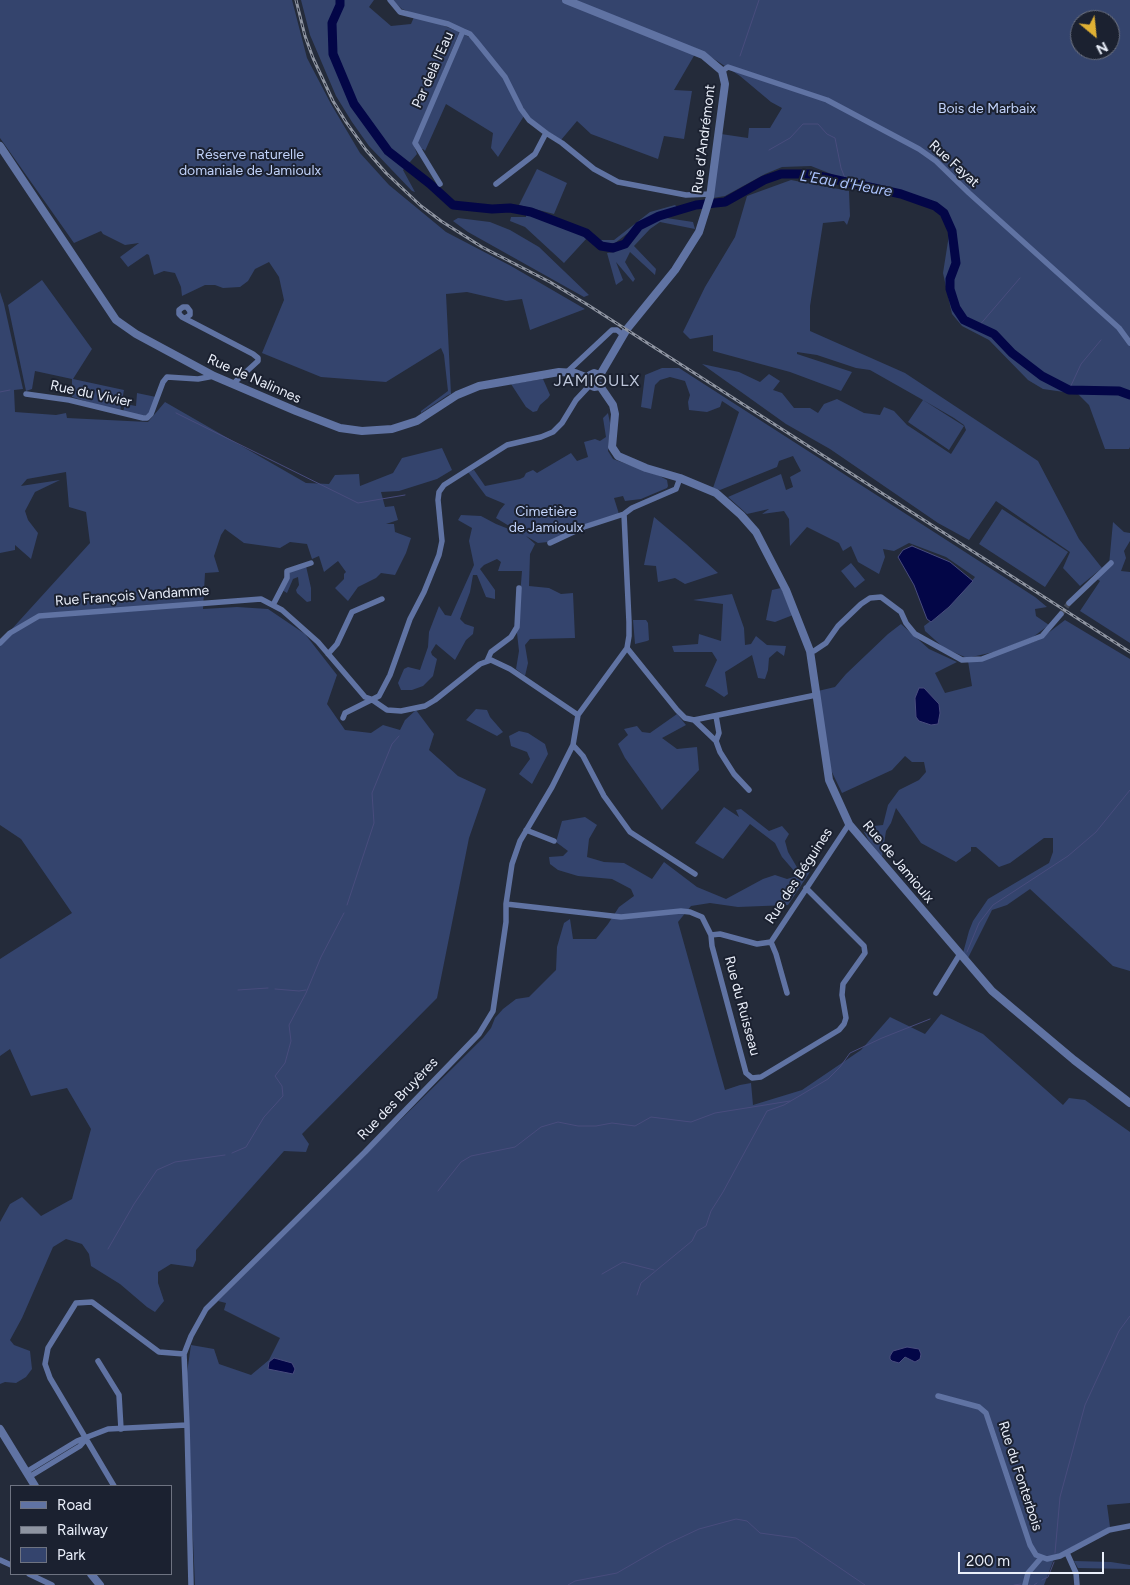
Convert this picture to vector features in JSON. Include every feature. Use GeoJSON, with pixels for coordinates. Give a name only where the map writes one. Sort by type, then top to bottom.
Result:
{"type":"FeatureCollection","features":[{"type":"Feature","properties":{"kind":"street"},"geometry":{"type":"LineString","coordinates":[[390,0],[400,12],[448,24],[463,31]]}},
{"type":"Feature","properties":{"kind":"street","name":"Rue d'Andrémont"},"geometry":{"type":"LineString","coordinates":[[566,0],[703,55],[722,71],[725,84],[706,215],[694,241],[675,270],[628,327],[600,375]]}},
{"type":"Feature","properties":{"kind":"street","name":"Par delà l'Eau"},"geometry":{"type":"LineString","coordinates":[[440,184],[415,143],[463,31],[470,34],[505,77],[529,120],[594,169],[618,182],[686,195],[710,196]]}},
{"type":"Feature","properties":{"kind":"street","name":"Rue Fayat"},"geometry":{"type":"LineString","coordinates":[[722,71],[728,67],[820,98],[919,149],[936,161],[1119,328],[1130,343]]}},
{"type":"Feature","properties":{"kind":"street"},"geometry":{"type":"LineString","coordinates":[[496,184],[535,154],[546,133]]}},
{"type":"Feature","properties":{"kind":"street","name":"Rue de Nalinnes"},"geometry":{"type":"LineString","coordinates":[[0,146],[116,320],[136,334],[214,376],[296,411],[340,428],[362,430],[392,429],[417,421],[457,395],[480,386],[558,372],[575,373],[589,382]]}},
{"type":"Feature","properties":{"kind":"street"},"geometry":{"type":"LineString","coordinates":[[185,318],[258,358],[258,361],[234,385]]}},
{"type":"Feature","properties":{"kind":"street"},"geometry":{"type":"LineString","coordinates":[[566,373],[612,330],[617,330],[623,335]]}},
{"type":"Feature","properties":{"kind":"street"},"geometry":{"type":"LineString","coordinates":[[343,718],[345,713],[379,696],[390,675],[410,619],[424,592],[439,555],[442,541],[438,500],[439,492],[444,485],[507,445],[541,437],[553,432],[562,423],[594,373],[600,375],[602,382],[600,386],[594,388],[589,382]]}},
{"type":"Feature","properties":{"kind":"street","name":"Rue du Vivier"},"geometry":{"type":"LineString","coordinates":[[26,394],[69,400],[147,418],[151,414],[163,382],[167,377],[198,379],[214,376]]}},
{"type":"Feature","properties":{"kind":"street","name":"Rue de Jamioulx"},"geometry":{"type":"LineString","coordinates":[[600,386],[613,405],[615,414],[612,447],[618,456],[646,468],[680,478],[716,494],[741,515],[756,532],[786,590],[810,651],[829,780],[849,824],[992,991],[1074,1060],[1130,1103]]}},
{"type":"Feature","properties":{"kind":"street"},"geometry":{"type":"LineString","coordinates":[[550,543],[584,527],[624,514],[632,508],[676,489],[680,478]]}},
{"type":"Feature","properties":{"kind":"street"},"geometry":{"type":"LineString","coordinates":[[624,514],[629,622],[627,648],[685,718],[694,720],[816,695]]}},
{"type":"Feature","properties":{"kind":"street"},"geometry":{"type":"LineString","coordinates":[[273,605],[287,578],[287,570],[311,563]]}},
{"type":"Feature","properties":{"kind":"street"},"geometry":{"type":"LineString","coordinates":[[1069,603],[1111,563]]}},
{"type":"Feature","properties":{"kind":"street","name":"Rue François Vandamme"},"geometry":{"type":"LineString","coordinates":[[0,644],[10,633],[39,616],[261,599],[287,614],[318,642],[365,697],[387,710],[414,709],[436,700],[480,664],[487,662],[491,652],[511,637],[517,627],[519,588]]}},
{"type":"Feature","properties":{"kind":"street"},"geometry":{"type":"LineString","coordinates":[[810,651],[814,651],[826,643],[838,626],[870,598],[881,597],[901,612],[906,623],[915,634],[962,660],[982,659],[1042,636],[1062,614]]}},
{"type":"Feature","properties":{"kind":"street"},"geometry":{"type":"LineString","coordinates":[[328,654],[337,644],[352,612],[382,599]]}},
{"type":"Feature","properties":{"kind":"street","name":"Rue des Bruyères"},"geometry":{"type":"LineString","coordinates":[[184,1354],[191,1336],[206,1309],[365,1152],[479,1034],[493,1011],[512,864],[520,841],[573,745],[578,715],[627,648]]}},
{"type":"Feature","properties":{"kind":"street"},"geometry":{"type":"LineString","coordinates":[[487,662],[491,660],[510,669],[578,715]]}},
{"type":"Feature","properties":{"kind":"street"},"geometry":{"type":"LineString","coordinates":[[716,716],[719,733],[716,741]]}},
{"type":"Feature","properties":{"kind":"street"},"geometry":{"type":"LineString","coordinates":[[694,720],[716,741],[720,752],[734,774],[749,790]]}},
{"type":"Feature","properties":{"kind":"street"},"geometry":{"type":"LineString","coordinates":[[573,745],[583,756],[604,796],[630,832],[695,874]]}},
{"type":"Feature","properties":{"kind":"street","name":"Rue des Béguines"},"geometry":{"type":"LineString","coordinates":[[712,934],[720,934],[757,944],[771,942],[849,824]]}},
{"type":"Feature","properties":{"kind":"street"},"geometry":{"type":"LineString","coordinates":[[526,830],[554,841]]}},
{"type":"Feature","properties":{"kind":"street","name":"Rue du Ruisseau"},"geometry":{"type":"LineString","coordinates":[[712,934],[712,946],[746,1073],[752,1078],[761,1077],[839,1030],[846,1018],[842,995],[843,984],[865,953],[864,946],[806,888]]}},
{"type":"Feature","properties":{"kind":"street"},"geometry":{"type":"LineString","coordinates":[[506,904],[621,917],[679,911],[690,912],[702,917],[712,934]]}},
{"type":"Feature","properties":{"kind":"street"},"geometry":{"type":"LineString","coordinates":[[771,942],[787,993]]}},
{"type":"Feature","properties":{"kind":"street"},"geometry":{"type":"LineString","coordinates":[[936,993],[960,954]]}},
{"type":"Feature","properties":{"kind":"street"},"geometry":{"type":"LineString","coordinates":[[113,1485],[50,1378],[44,1364],[48,1348],[76,1303],[92,1302],[159,1352],[184,1354],[191,1585]]}},
{"type":"Feature","properties":{"kind":"street"},"geometry":{"type":"LineString","coordinates":[[98,1360],[119,1396],[121,1429]]}},
{"type":"Feature","properties":{"kind":"street","name":"Rue du Fonterbois"},"geometry":{"type":"LineString","coordinates":[[938,1396],[979,1407],[986,1413],[1030,1545],[1036,1555],[1041,1558]]}},
{"type":"Feature","properties":{"kind":"street"},"geometry":{"type":"LineString","coordinates":[[27,1474],[80,1446],[86,1439],[108,1429],[187,1425]]}},
{"type":"Feature","properties":{"kind":"street"},"geometry":{"type":"LineString","coordinates":[[0,1429],[34,1485]]}},
{"type":"Feature","properties":{"kind":"street"},"geometry":{"type":"LineString","coordinates":[[1025,1585],[1028,1573],[1041,1558],[1054,1558],[1109,1530],[1130,1526]]}},
{"type":"Feature","properties":{"kind":"street"},"geometry":{"type":"LineString","coordinates":[[1067,1553],[1076,1573],[1077,1585]]}},
{"type":"Feature","properties":{"kind":"street"},"geometry":{"type":"LineString","coordinates":[[31,1575],[52,1585]]}},
{"type":"Feature","properties":{"kind":"street"},"geometry":{"type":"LineString","coordinates":[[91,1575],[100,1585]]}},
{"type":"Feature","properties":{"kind":"green space","name":"Réserve naturelle domaniale de Jamioulx"},"geometry":{"type":"Polygon","coordinates":[[[0,0],[292,0],[307,58],[331,104],[360,153],[389,185],[446,232],[511,266],[585,309],[530,330],[522,299],[506,301],[467,292],[446,294],[451,394],[421,413],[421,411],[448,391],[444,355],[441,348],[386,382],[321,377],[262,353],[284,300],[279,277],[269,262],[255,269],[248,281],[240,287],[223,288],[215,285],[205,285],[182,296],[181,287],[175,273],[164,271],[154,275],[149,255],[147,254],[128,267],[120,257],[139,243],[125,245],[103,234],[101,231],[74,243],[0,138],[0,0]]]}},
{"type":"Feature","properties":{"kind":"green space"},"geometry":{"type":"Polygon","coordinates":[[[301,0],[374,0],[369,7],[391,26],[411,24],[414,17],[444,24],[458,30],[459,33],[413,143],[417,154],[403,170],[415,192],[369,146],[336,96],[310,35],[301,0]]]}},
{"type":"Feature","properties":{"kind":"green space","name":"Bois de Marbaix"},"geometry":{"type":"Polygon","coordinates":[[[392,0],[561,0],[568,2],[571,0],[1130,0],[1129,449],[1105,449],[1089,405],[1078,394],[1043,389],[1028,380],[989,340],[962,326],[952,314],[943,273],[949,235],[946,224],[926,199],[886,188],[827,183],[839,177],[811,166],[782,167],[725,196],[713,198],[721,134],[748,138],[749,128],[770,128],[782,108],[771,102],[740,76],[708,55],[695,48],[653,33],[695,54],[674,90],[692,91],[684,139],[664,136],[658,159],[591,134],[577,121],[561,140],[530,120],[507,78],[477,39],[402,9],[392,0]]]}},
{"type":"Feature","properties":{"kind":"green space"},"geometry":{"type":"Polygon","coordinates":[[[464,34],[472,39],[502,75],[524,116],[498,157],[491,148],[493,133],[446,104],[425,151],[423,149],[420,150],[417,140],[464,34]]]}},
{"type":"Feature","properties":{"kind":"green space"},"geometry":{"type":"Polygon","coordinates":[[[537,169],[567,183],[554,214],[519,205],[537,169]]]}},
{"type":"Feature","properties":{"kind":"green space"},"geometry":{"type":"Polygon","coordinates":[[[791,180],[849,191],[850,216],[847,225],[844,221],[823,223],[810,306],[810,331],[905,373],[1038,461],[1079,539],[1102,568],[1080,586],[1063,568],[1070,552],[996,501],[969,540],[938,523],[830,449],[786,424],[702,364],[739,372],[760,382],[769,374],[780,381],[773,390],[782,393],[794,408],[810,408],[818,413],[824,404],[837,399],[864,413],[880,415],[884,407],[894,411],[907,425],[951,454],[966,430],[964,425],[954,418],[870,370],[856,368],[817,355],[797,352],[797,354],[852,372],[841,391],[790,372],[713,351],[713,335],[690,339],[683,332],[705,287],[735,237],[747,196],[791,180]]]}},
{"type":"Feature","properties":{"kind":"green space"},"geometry":{"type":"Polygon","coordinates":[[[675,205],[677,207],[649,217],[615,243],[600,244],[600,240],[614,240],[650,212],[675,205]]]}},
{"type":"Feature","properties":{"kind":"green space"},"geometry":{"type":"Polygon","coordinates":[[[526,213],[569,228],[587,238],[564,263],[525,227],[510,221],[511,217],[526,217],[526,213]]]}},
{"type":"Feature","properties":{"kind":"green space"},"geometry":{"type":"Polygon","coordinates":[[[660,217],[693,222],[695,229],[660,222],[650,229],[634,246],[656,269],[655,275],[630,252],[625,262],[635,279],[633,282],[616,262],[623,280],[616,285],[607,253],[615,252],[612,247],[631,238],[642,227],[660,217]]]}},
{"type":"Feature","properties":{"kind":"green space"},"geometry":{"type":"Polygon","coordinates":[[[458,218],[490,222],[510,230],[539,247],[589,295],[584,297],[468,232],[453,221],[458,218]]]}},
{"type":"Feature","properties":{"kind":"green space"},"geometry":{"type":"Polygon","coordinates":[[[42,280],[92,349],[73,379],[124,390],[120,412],[72,397],[72,379],[35,371],[32,389],[26,391],[8,305],[42,280]]]}},
{"type":"Feature","properties":{"kind":"green space"},"geometry":{"type":"Polygon","coordinates":[[[0,292],[23,389],[14,390],[15,412],[56,415],[66,413],[67,418],[148,422],[165,402],[306,483],[329,484],[335,475],[359,474],[360,486],[393,473],[402,458],[442,448],[452,470],[437,479],[399,491],[381,492],[385,507],[394,506],[398,520],[386,524],[394,524],[395,532],[411,538],[395,575],[381,573],[376,578],[358,587],[348,601],[335,588],[344,579],[346,572],[338,561],[324,572],[319,556],[312,559],[307,544],[290,542],[280,548],[244,543],[225,529],[214,556],[219,572],[205,573],[203,609],[237,607],[268,609],[305,634],[337,675],[327,704],[345,730],[371,733],[383,725],[400,730],[405,720],[416,710],[434,734],[429,750],[458,776],[486,789],[469,838],[437,998],[302,1134],[309,1144],[306,1152],[284,1151],[196,1250],[196,1260],[193,1267],[171,1264],[158,1272],[158,1283],[164,1301],[155,1312],[120,1284],[91,1266],[89,1254],[82,1244],[66,1239],[53,1247],[22,1318],[10,1340],[14,1345],[30,1351],[32,1369],[26,1377],[16,1383],[5,1382],[0,1384],[0,1222],[10,1204],[22,1197],[41,1216],[72,1199],[91,1129],[67,1088],[31,1096],[10,1049],[0,1056],[0,959],[72,913],[21,839],[0,825],[0,642],[90,543],[86,512],[69,507],[66,472],[27,479],[21,486],[60,480],[35,492],[25,511],[28,520],[38,533],[31,559],[15,545],[15,550],[0,553],[0,292]]]}},
{"type":"Feature","properties":{"kind":"green space"},"geometry":{"type":"Polygon","coordinates":[[[662,368],[679,368],[1035,597],[1047,607],[1035,609],[1036,616],[1049,625],[1033,637],[994,652],[967,658],[944,648],[925,631],[924,626],[949,607],[975,577],[946,557],[909,543],[894,551],[883,549],[885,557],[879,574],[858,562],[851,546],[843,551],[839,543],[807,527],[790,546],[789,519],[784,511],[762,514],[769,509],[747,514],[728,497],[781,474],[786,490],[793,487],[790,477],[801,471],[793,456],[779,461],[777,467],[720,490],[713,488],[739,412],[722,401],[720,407],[707,412],[689,410],[688,402],[690,395],[685,381],[670,377],[660,380],[655,385],[651,409],[641,407],[645,375],[662,368]]]}},
{"type":"Feature","properties":{"kind":"green space"},"geometry":{"type":"Polygon","coordinates":[[[543,379],[550,395],[537,411],[533,412],[526,407],[511,384],[543,379]]]}},
{"type":"Feature","properties":{"kind":"green space"},"geometry":{"type":"Polygon","coordinates":[[[137,393],[156,397],[150,412],[145,416],[123,412],[125,404],[136,406],[137,393]]]}},
{"type":"Feature","properties":{"kind":"green space"},"geometry":{"type":"Polygon","coordinates":[[[923,400],[964,426],[949,450],[908,422],[923,400]]]}},
{"type":"Feature","properties":{"kind":"green space","name":"Cimetière de Jamioulx"},"geometry":{"type":"Polygon","coordinates":[[[608,413],[610,423],[608,451],[613,459],[660,476],[667,480],[668,486],[641,499],[625,501],[623,496],[614,498],[619,514],[583,525],[579,523],[573,526],[574,530],[548,542],[538,543],[526,536],[535,544],[530,554],[529,586],[549,588],[561,594],[573,593],[575,638],[530,639],[525,645],[528,663],[525,676],[516,669],[519,651],[517,633],[522,571],[498,571],[501,562],[497,559],[480,569],[495,590],[495,599],[486,597],[477,575],[473,575],[470,592],[460,619],[465,624],[474,627],[473,634],[466,640],[455,660],[436,644],[431,652],[437,659],[433,676],[423,686],[412,690],[401,690],[398,683],[404,669],[408,667],[420,670],[428,647],[429,632],[439,606],[445,615],[451,616],[474,565],[469,541],[472,528],[458,520],[461,515],[481,516],[524,535],[496,518],[505,504],[486,496],[468,472],[474,470],[485,486],[520,479],[526,473],[533,470],[537,473],[571,453],[577,461],[588,457],[584,442],[595,439],[600,441],[606,437],[603,418],[608,413]]]}},
{"type":"Feature","properties":{"kind":"green space"},"geometry":{"type":"Polygon","coordinates":[[[1002,509],[1068,552],[1045,587],[979,544],[1002,509]]]}},
{"type":"Feature","properties":{"kind":"green space"},"geometry":{"type":"Polygon","coordinates":[[[654,517],[718,573],[685,584],[675,578],[658,582],[656,566],[644,565],[654,517]]]}},
{"type":"Feature","properties":{"kind":"green space"},"geometry":{"type":"Polygon","coordinates":[[[1113,522],[1124,532],[1130,533],[1130,541],[1124,551],[1126,558],[1121,571],[1130,572],[1130,643],[1080,611],[1100,581],[1097,579],[1109,565],[1113,522]]]}},
{"type":"Feature","properties":{"kind":"green space"},"geometry":{"type":"Polygon","coordinates":[[[851,563],[865,580],[855,588],[841,571],[851,563]]]}},
{"type":"Feature","properties":{"kind":"green space"},"geometry":{"type":"Polygon","coordinates":[[[306,566],[311,588],[311,601],[307,602],[297,593],[298,577],[293,579],[287,593],[282,590],[291,570],[306,566]]]}},
{"type":"Feature","properties":{"kind":"green space"},"geometry":{"type":"Polygon","coordinates":[[[781,588],[793,615],[775,622],[766,620],[772,590],[781,588]]]}},
{"type":"Feature","properties":{"kind":"green space"},"geometry":{"type":"Polygon","coordinates":[[[732,594],[744,628],[745,645],[751,644],[756,636],[767,645],[786,646],[784,656],[777,651],[769,658],[765,679],[758,678],[752,655],[725,672],[728,694],[724,697],[705,686],[717,660],[712,652],[674,652],[672,646],[698,644],[699,634],[721,641],[723,604],[693,600],[732,594]]]}},
{"type":"Feature","properties":{"kind":"green space"},"geometry":{"type":"Polygon","coordinates":[[[633,620],[646,620],[648,623],[649,640],[635,644],[633,620]]]}},
{"type":"Feature","properties":{"kind":"green space"},"geometry":{"type":"Polygon","coordinates":[[[1065,620],[1130,659],[1130,971],[1113,966],[1030,889],[1007,905],[992,910],[968,958],[963,953],[969,931],[973,921],[988,899],[1049,863],[1053,852],[1053,838],[1044,838],[1010,863],[999,867],[976,847],[971,847],[971,851],[956,862],[921,843],[896,808],[886,831],[882,857],[864,832],[874,826],[883,825],[888,805],[899,790],[919,780],[926,772],[924,762],[912,762],[905,756],[892,770],[842,793],[830,768],[818,691],[835,687],[846,674],[901,624],[929,649],[957,662],[935,673],[945,693],[972,686],[968,661],[974,662],[1039,640],[1065,620]]]}},
{"type":"Feature","properties":{"kind":"green space"},"geometry":{"type":"Polygon","coordinates":[[[476,709],[487,710],[490,717],[503,732],[497,736],[466,720],[476,709]]]}},
{"type":"Feature","properties":{"kind":"green space"},"geometry":{"type":"Polygon","coordinates":[[[677,714],[686,725],[662,738],[677,749],[697,747],[699,770],[662,810],[625,758],[618,744],[628,735],[624,729],[637,726],[642,732],[650,733],[677,714]]]}},
{"type":"Feature","properties":{"kind":"green space"},"geometry":{"type":"Polygon","coordinates":[[[519,731],[528,733],[545,744],[548,754],[532,784],[519,774],[530,759],[527,752],[511,746],[509,736],[519,731]]]}},
{"type":"Feature","properties":{"kind":"green space"},"geometry":{"type":"Polygon","coordinates":[[[724,807],[739,817],[736,810],[741,809],[769,831],[782,826],[789,834],[785,841],[788,852],[798,869],[795,872],[782,857],[775,843],[750,824],[723,859],[695,843],[724,807]]]}},
{"type":"Feature","properties":{"kind":"green space"},"geometry":{"type":"Polygon","coordinates":[[[585,817],[597,825],[589,839],[587,857],[604,862],[624,863],[652,879],[664,862],[697,887],[726,899],[763,879],[775,875],[787,879],[810,872],[788,905],[738,907],[710,903],[691,906],[678,922],[725,1090],[751,1083],[753,1105],[802,1090],[861,1050],[890,1017],[925,1034],[941,1014],[983,1034],[1063,1105],[1069,1098],[1085,1100],[1130,1132],[1130,1503],[1107,1505],[1110,1527],[1055,1556],[1044,1585],[195,1585],[186,1380],[191,1345],[214,1349],[219,1364],[251,1375],[269,1360],[280,1338],[224,1310],[226,1303],[218,1301],[483,1038],[503,1009],[516,999],[529,997],[556,970],[557,947],[564,923],[570,919],[573,939],[596,939],[619,907],[634,896],[631,889],[612,879],[578,876],[558,870],[550,864],[549,857],[563,856],[568,851],[556,842],[562,821],[585,817]]]}},
{"type":"Feature","properties":{"kind":"green space"},"geometry":{"type":"Polygon","coordinates":[[[1074,1561],[1111,1562],[1130,1565],[1130,1569],[1078,1568],[1074,1561]]]}},
{"type":"Feature","properties":{"kind":"shaded area"},"geometry":{"type":"Polygon","coordinates":[[[912,546],[950,562],[973,581],[949,607],[931,622],[927,619],[914,585],[898,557],[903,550],[912,546]]]}},
{"type":"Feature","properties":{"kind":"shaded area"},"geometry":{"type":"Polygon","coordinates":[[[919,688],[924,688],[939,704],[938,724],[931,725],[919,721],[916,717],[915,698],[919,688]]]}},
{"type":"Feature","properties":{"kind":"shaded area"},"geometry":{"type":"Polygon","coordinates":[[[907,1347],[919,1349],[920,1359],[915,1362],[905,1357],[899,1363],[890,1359],[893,1351],[907,1347]]]}},
{"type":"Feature","properties":{"kind":"shaded area"},"geometry":{"type":"Polygon","coordinates":[[[274,1358],[292,1363],[295,1369],[293,1374],[268,1369],[269,1362],[274,1358]]]}},
{"type":"Feature","properties":{"kind":"waterway","name":"L'Eau d'Heure"},"geometry":{"type":"LineString","coordinates":[[340,0],[340,5],[332,23],[333,54],[354,104],[388,151],[453,205],[492,209],[510,208],[531,212],[586,233],[601,246],[613,248],[625,244],[639,226],[659,216],[696,205],[725,202],[764,180],[781,174],[810,174],[901,194],[935,206],[944,213],[952,231],[956,263],[950,279],[950,289],[956,308],[964,320],[994,334],[1012,353],[1042,376],[1069,390],[1119,391],[1130,395]]}},
{"type":"Feature","properties":{"kind":"waterway"},"geometry":{"type":"LineString","coordinates":[[740,56],[759,0]]}},
{"type":"Feature","properties":{"kind":"waterway"},"geometry":{"type":"LineString","coordinates":[[769,150],[790,138],[803,124],[818,124],[827,134],[835,138],[841,168],[847,183]]}},
{"type":"Feature","properties":{"kind":"waterway"},"geometry":{"type":"LineString","coordinates":[[978,327],[1020,278]]}},
{"type":"Feature","properties":{"kind":"waterway"},"geometry":{"type":"LineString","coordinates":[[1069,390],[1081,364],[1101,340]]}},
{"type":"Feature","properties":{"kind":"waterway"},"geometry":{"type":"LineString","coordinates":[[0,392],[10,390]]}},
{"type":"Feature","properties":{"kind":"waterway"},"geometry":{"type":"LineString","coordinates":[[176,413],[358,503],[405,495]]}},
{"type":"Feature","properties":{"kind":"waterway"},"geometry":{"type":"LineString","coordinates":[[347,905],[374,823],[372,793],[392,744],[399,736]]}},
{"type":"Feature","properties":{"kind":"waterway"},"geometry":{"type":"LineString","coordinates":[[967,952],[979,923],[993,905],[1068,856],[1096,832],[1130,790]]}},
{"type":"Feature","properties":{"kind":"waterway"},"geometry":{"type":"LineString","coordinates":[[232,1153],[246,1147],[264,1117],[283,1096],[282,1086],[275,1076],[285,1063],[291,1041],[289,1025],[344,913]]}},
{"type":"Feature","properties":{"kind":"waterway"},"geometry":{"type":"LineString","coordinates":[[238,990],[268,988]]}},
{"type":"Feature","properties":{"kind":"waterway"},"geometry":{"type":"LineString","coordinates":[[275,989],[306,990]]}},
{"type":"Feature","properties":{"kind":"waterway"},"geometry":{"type":"LineString","coordinates":[[637,1295],[641,1283],[692,1241],[697,1231],[706,1226],[711,1211],[767,1111],[784,1105],[828,1079],[850,1053],[930,1019]]}},
{"type":"Feature","properties":{"kind":"waterway"},"geometry":{"type":"LineString","coordinates":[[438,1191],[461,1162],[471,1156],[515,1147],[541,1127],[558,1122],[578,1126],[596,1126],[612,1123],[635,1126],[651,1117],[691,1122],[715,1113],[790,1101]]}},
{"type":"Feature","properties":{"kind":"waterway"},"geometry":{"type":"LineString","coordinates":[[108,1249],[134,1204],[157,1170],[175,1162],[225,1155]]}},
{"type":"Feature","properties":{"kind":"waterway"},"geometry":{"type":"LineString","coordinates":[[602,1274],[623,1262],[654,1270]]}},
{"type":"Feature","properties":{"kind":"waterway"},"geometry":{"type":"LineString","coordinates":[[1055,1553],[1060,1497],[1085,1405],[1119,1331],[1130,1316]]}},
{"type":"Feature","properties":{"kind":"waterway"},"geometry":{"type":"LineString","coordinates":[[568,1585],[575,1581],[617,1573],[667,1544],[699,1529],[736,1519],[747,1521],[760,1533],[796,1538],[865,1585]]}},
{"type":"Feature","properties":{"kind":"waterway"},"geometry":{"type":"LineString","coordinates":[[1042,1580],[1048,1577],[1054,1562]]}},
{"type":"Feature","properties":{"kind":"waterway"},"geometry":{"type":"LineString","coordinates":[[1014,1585],[1021,1584]]}},
{"type":"Feature","properties":{"kind":"tunnel"},"geometry":{"type":"LineString","coordinates":[[1061,614],[1069,603]]}},
{"type":"Feature","properties":{"kind":"railway"},"geometry":{"type":"LineString","coordinates":[[296,0],[313,58],[333,101],[366,150],[386,173],[421,206],[482,247],[550,282],[588,305],[1130,652]]}},
{"type":"Feature","properties":{"kind":"district","name":"JAMIOULX"},"geometry":{"type":"Point","coordinates":[597,381]}}]}
